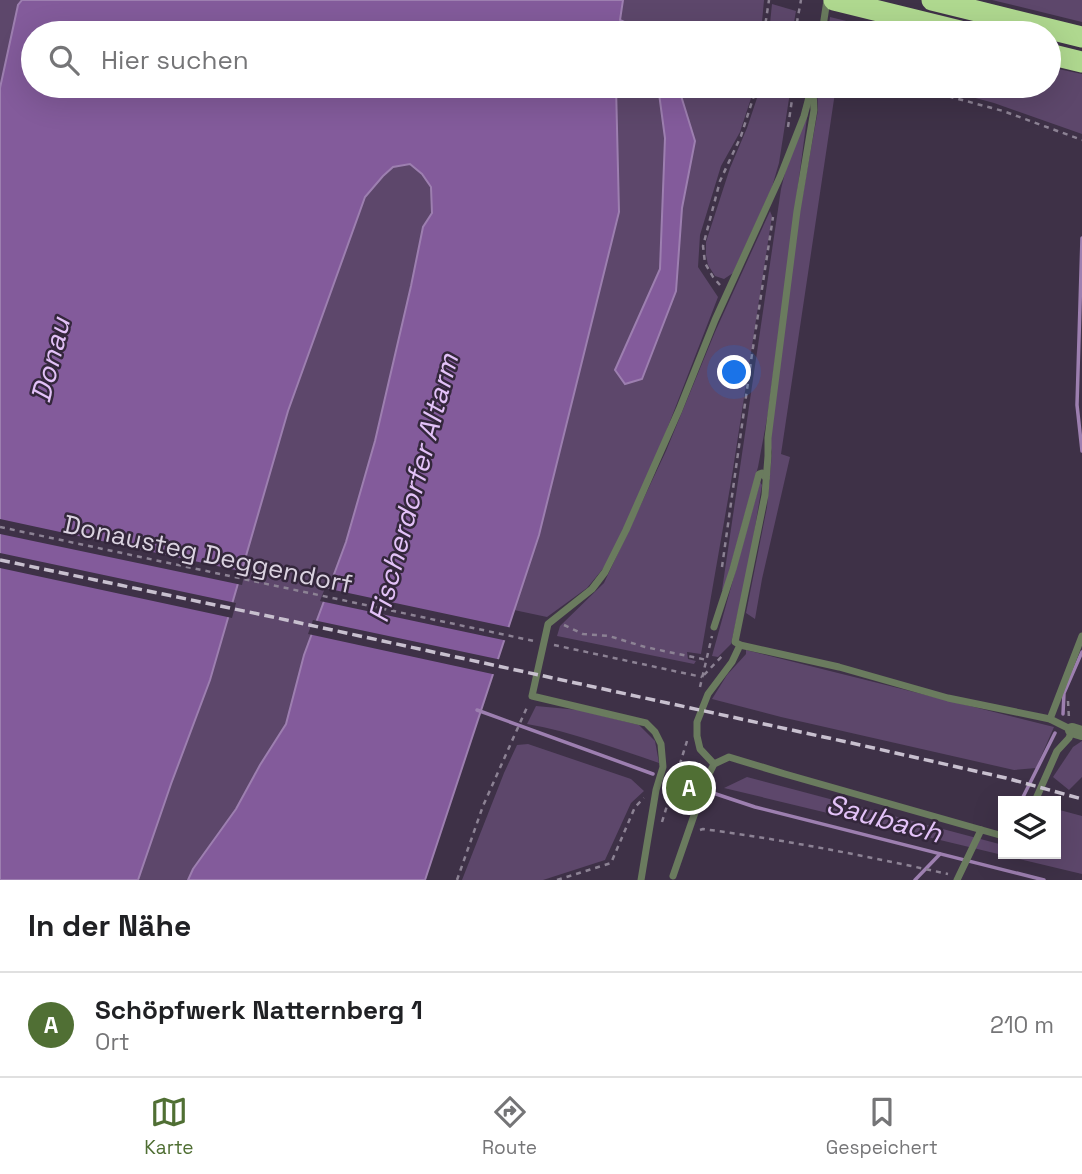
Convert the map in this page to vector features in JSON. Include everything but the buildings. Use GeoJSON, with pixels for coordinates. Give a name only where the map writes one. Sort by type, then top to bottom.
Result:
{"type":"FeatureCollection","features":[{"type":"Feature","properties":{"kind":"highway"},"geometry":{"type":"LineString","coordinates":[[834,0],[918,21]]}},
{"type":"Feature","properties":{"kind":"highway"},"geometry":{"type":"LineString","coordinates":[[932,0],[1017,21]]}},
{"type":"Feature","properties":{"kind":"highway"},"geometry":{"type":"LineString","coordinates":[[1061,32],[1082,37]]}},
{"type":"Feature","properties":{"kind":"highway"},"geometry":{"type":"LineString","coordinates":[[1061,57],[1082,62]]}},
{"type":"Feature","properties":{"kind":"lane"},"geometry":{"type":"LineString","coordinates":[[824,21],[827,0]]}},
{"type":"Feature","properties":{"kind":"lane"},"geometry":{"type":"LineString","coordinates":[[641,880],[663,767],[661,744],[646,723],[533,696],[548,624],[592,589],[605,572],[626,530],[727,293],[780,177],[809,98]]}},
{"type":"Feature","properties":{"kind":"lane"},"geometry":{"type":"LineString","coordinates":[[813,98],[814,110],[797,211],[768,438],[765,495],[735,642],[839,667],[948,698],[1050,719],[1077,732],[1058,751],[1037,796]]}},
{"type":"Feature","properties":{"kind":"lane"},"geometry":{"type":"LineString","coordinates":[[714,627],[759,474],[762,473],[766,478]]}},
{"type":"Feature","properties":{"kind":"lane"},"geometry":{"type":"LineString","coordinates":[[1050,719],[1082,636]]}},
{"type":"Feature","properties":{"kind":"lane"},"geometry":{"type":"LineString","coordinates":[[714,764],[700,749],[697,722],[708,694],[732,662],[740,645]]}},
{"type":"Feature","properties":{"kind":"lane"},"geometry":{"type":"LineString","coordinates":[[673,876],[697,807],[704,776],[714,764],[729,757],[998,835]]}},
{"type":"Feature","properties":{"kind":"lane"},"geometry":{"type":"LineString","coordinates":[[958,878],[981,830]]}},
{"type":"Feature","properties":{"kind":"path"},"geometry":{"type":"LineString","coordinates":[[766,21],[769,0]]}},
{"type":"Feature","properties":{"kind":"path"},"geometry":{"type":"LineString","coordinates":[[798,21],[802,0]]}},
{"type":"Feature","properties":{"kind":"path"},"geometry":{"type":"LineString","coordinates":[[727,293],[705,263],[703,246],[720,181],[741,136],[753,98]]}},
{"type":"Feature","properties":{"kind":"path"},"geometry":{"type":"LineString","coordinates":[[955,98],[1003,111],[1082,140]]}},
{"type":"Feature","properties":{"kind":"path"},"geometry":{"type":"LineString","coordinates":[[721,574],[773,218]]}},
{"type":"Feature","properties":{"kind":"path","name":"Donausteg Deggendorf"},"geometry":{"type":"LineString","coordinates":[[0,527],[538,642]]}},
{"type":"Feature","properties":{"kind":"path"},"geometry":{"type":"LineString","coordinates":[[557,617],[565,626],[583,634],[609,636],[645,647],[707,660]]}},
{"type":"Feature","properties":{"kind":"path"},"geometry":{"type":"LineString","coordinates":[[699,688],[714,627]]}},
{"type":"Feature","properties":{"kind":"path"},"geometry":{"type":"LineString","coordinates":[[552,645],[702,677]]}},
{"type":"Feature","properties":{"kind":"path"},"geometry":{"type":"LineString","coordinates":[[702,677],[719,659]]}},
{"type":"Feature","properties":{"kind":"path"},"geometry":{"type":"LineString","coordinates":[[457,880],[483,806],[533,696]]}},
{"type":"Feature","properties":{"kind":"path"},"geometry":{"type":"LineString","coordinates":[[1068,701],[1069,719],[1077,732]]}},
{"type":"Feature","properties":{"kind":"path"},"geometry":{"type":"LineString","coordinates":[[661,823],[689,733]]}},
{"type":"Feature","properties":{"kind":"path"},"geometry":{"type":"LineString","coordinates":[[679,768],[704,776]]}},
{"type":"Feature","properties":{"kind":"path"},"geometry":{"type":"LineString","coordinates":[[557,880],[611,863],[635,807],[647,796],[656,793]]}},
{"type":"Feature","properties":{"kind":"path"},"geometry":{"type":"LineString","coordinates":[[687,835],[703,829],[728,832],[848,852],[958,878]]}},
{"type":"Feature","properties":{"kind":"shaded area"},"geometry":{"type":"Polygon","coordinates":[[[0,0],[22,0],[18,5],[0,88],[0,0]]]}},
{"type":"Feature","properties":{"kind":"shaded area"},"geometry":{"type":"Polygon","coordinates":[[[623,0],[764,0],[762,21],[620,20],[623,0]]]}},
{"type":"Feature","properties":{"kind":"shaded area"},"geometry":{"type":"Polygon","coordinates":[[[992,0],[1082,0],[1082,22],[992,0]]]}},
{"type":"Feature","properties":{"kind":"shaded area"},"geometry":{"type":"Polygon","coordinates":[[[772,4],[796,11],[794,21],[770,21],[772,4]]]}},
{"type":"Feature","properties":{"kind":"shaded area"},"geometry":{"type":"Polygon","coordinates":[[[830,17],[846,21],[830,21],[830,17]]]}},
{"type":"Feature","properties":{"kind":"shaded area"},"geometry":{"type":"Polygon","coordinates":[[[1061,70],[1082,74],[1082,134],[975,98],[1061,98],[1061,70]]]}},
{"type":"Feature","properties":{"kind":"shaded area"},"geometry":{"type":"Polygon","coordinates":[[[616,98],[660,98],[665,138],[660,269],[615,369],[626,384],[682,208],[695,141],[682,98],[751,98],[740,132],[721,166],[700,235],[698,267],[718,297],[662,442],[610,560],[587,588],[547,617],[514,610],[539,535],[618,212],[616,98]]]}},
{"type":"Feature","properties":{"kind":"shaded area"},"geometry":{"type":"Polygon","coordinates":[[[757,98],[789,98],[779,163],[772,187],[733,273],[724,279],[715,276],[708,265],[706,242],[730,168],[757,98]]]}},
{"type":"Feature","properties":{"kind":"shaded area"},"geometry":{"type":"Polygon","coordinates":[[[818,98],[834,98],[781,454],[790,457],[755,619],[746,613],[767,507],[772,452],[770,444],[799,215],[818,110],[818,98]]]}},
{"type":"Feature","properties":{"kind":"shaded area"},"geometry":{"type":"Polygon","coordinates":[[[808,110],[768,413],[758,467],[722,590],[781,189],[808,110]]]}},
{"type":"Feature","properties":{"kind":"shaded area"},"geometry":{"type":"Polygon","coordinates":[[[410,164],[422,174],[431,187],[432,213],[423,227],[375,441],[346,542],[304,655],[286,724],[236,809],[188,880],[138,880],[210,680],[288,411],[365,197],[393,167],[410,164]]]}},
{"type":"Feature","properties":{"kind":"shaded area"},"geometry":{"type":"Polygon","coordinates":[[[770,211],[772,216],[731,482],[701,654],[687,652],[688,659],[696,661],[694,664],[557,636],[560,626],[604,583],[666,451],[715,332],[770,211]]]}},
{"type":"Feature","properties":{"kind":"shaded area"},"geometry":{"type":"Polygon","coordinates":[[[760,482],[762,485],[750,558],[731,644],[718,657],[712,656],[760,482]]]}},
{"type":"Feature","properties":{"kind":"shaded area"},"geometry":{"type":"Polygon","coordinates":[[[746,650],[1054,727],[1036,768],[1014,770],[712,699],[727,675],[746,654],[746,650]]]}},
{"type":"Feature","properties":{"kind":"shaded area"},"geometry":{"type":"Polygon","coordinates":[[[536,706],[579,710],[639,725],[655,741],[659,763],[577,736],[527,724],[536,706]]]}},
{"type":"Feature","properties":{"kind":"shaded area"},"geometry":{"type":"Polygon","coordinates":[[[1082,741],[1082,777],[1069,790],[1053,777],[1073,747],[1082,741]]]}},
{"type":"Feature","properties":{"kind":"shaded area"},"geometry":{"type":"Polygon","coordinates":[[[528,744],[631,779],[644,791],[631,803],[605,860],[543,880],[462,880],[517,745],[528,744]]]}},
{"type":"Feature","properties":{"kind":"shaded area"},"geometry":{"type":"Polygon","coordinates":[[[747,777],[998,844],[998,854],[724,788],[747,777]]]}},
{"type":"Feature","properties":{"kind":"shaded area"},"geometry":{"type":"Polygon","coordinates":[[[1061,810],[1082,816],[1082,874],[1020,859],[1061,859],[1061,810]]]}},
{"type":"Feature","properties":{"kind":"water"},"geometry":{"type":"Polygon","coordinates":[[[22,0],[623,0],[620,20],[622,21],[21,21],[21,98],[616,98],[619,212],[539,535],[425,880],[188,880],[236,809],[286,724],[304,655],[346,542],[375,441],[423,227],[432,213],[431,187],[422,174],[410,164],[393,167],[365,197],[288,411],[210,680],[138,880],[0,880],[0,88],[18,5],[22,0]]]}},
{"type":"Feature","properties":{"kind":"water"},"geometry":{"type":"Polygon","coordinates":[[[660,98],[682,98],[695,141],[682,208],[676,291],[642,379],[625,384],[615,370],[660,269],[665,138],[660,98]]]}},
{"type":"Feature","properties":{"kind":"pier"},"geometry":{"type":"Polygon","coordinates":[[[0,519],[245,572],[242,585],[0,534],[0,519]]]}},
{"type":"Feature","properties":{"kind":"pier"},"geometry":{"type":"Polygon","coordinates":[[[0,553],[236,603],[232,618],[0,568],[0,553]]]}},
{"type":"Feature","properties":{"kind":"pier"},"geometry":{"type":"Polygon","coordinates":[[[325,588],[512,628],[508,641],[320,601],[325,588]]]}},
{"type":"Feature","properties":{"kind":"pier"},"geometry":{"type":"Polygon","coordinates":[[[313,620],[502,660],[497,675],[308,634],[313,620]]]}},
{"type":"Feature","properties":{"kind":"waterway"},"geometry":{"type":"LineString","coordinates":[[1082,238],[1077,405],[1082,451]]}},
{"type":"Feature","properties":{"kind":"waterway"},"geometry":{"type":"LineString","coordinates":[[1063,714],[1064,693],[1082,652]]}},
{"type":"Feature","properties":{"kind":"waterway"},"geometry":{"type":"LineString","coordinates":[[477,710],[653,774]]}},
{"type":"Feature","properties":{"kind":"waterway"},"geometry":{"type":"LineString","coordinates":[[1024,796],[1055,733]]}},
{"type":"Feature","properties":{"kind":"waterway","name":"Saubach"},"geometry":{"type":"LineString","coordinates":[[713,793],[755,807],[1044,880]]}},
{"type":"Feature","properties":{"kind":"waterway"},"geometry":{"type":"LineString","coordinates":[[915,880],[940,854]]}},
{"type":"Feature","properties":{"kind":"railway"},"geometry":{"type":"LineString","coordinates":[[0,560],[856,744],[1006,778],[1082,799]]}},
{"type":"Feature","properties":{"kind":"place","name":"Schöpfwerk Natternberg 1"},"geometry":{"type":"Point","coordinates":[689,788]}},
{"type":"Feature","properties":{"kind":"water label","name":"Donau"},"geometry":{"type":"Point","coordinates":[50,360]}},
{"type":"Feature","properties":{"kind":"water label","name":"Fischerdorfer Altarm"},"geometry":{"type":"Point","coordinates":[413,488]}}]}
